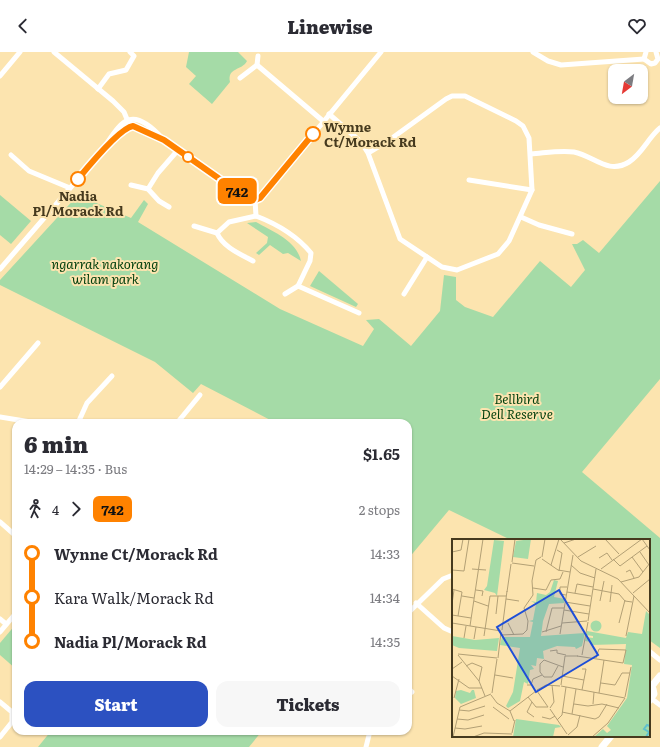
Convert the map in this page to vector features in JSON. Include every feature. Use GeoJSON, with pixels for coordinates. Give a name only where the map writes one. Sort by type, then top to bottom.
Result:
{"type":"FeatureCollection","features":[{"type":"Feature","properties":{"kind":"main road"},"geometry":{"type":"LineString","coordinates":[[651,700],[654,691],[650,686],[660,676]]}},
{"type":"Feature","properties":{"kind":"main road"},"geometry":{"type":"LineString","coordinates":[[602,747],[610,737]]}},
{"type":"Feature","properties":{"kind":"street"},"geometry":{"type":"LineString","coordinates":[[0,76],[20,52]]}},
{"type":"Feature","properties":{"kind":"street"},"geometry":{"type":"LineString","coordinates":[[54,52],[124,112],[129,127]]}},
{"type":"Feature","properties":{"kind":"street"},"geometry":{"type":"LineString","coordinates":[[98,90],[109,74],[126,70],[134,56],[130,52]]}},
{"type":"Feature","properties":{"kind":"street"},"geometry":{"type":"LineString","coordinates":[[99,154],[129,127],[138,127],[164,140],[241,194],[255,200],[260,198],[380,52]]}},
{"type":"Feature","properties":{"kind":"street"},"geometry":{"type":"LineString","coordinates":[[533,52],[548,61],[561,64],[644,59]]}},
{"type":"Feature","properties":{"kind":"street"},"geometry":{"type":"LineString","coordinates":[[644,59],[646,52]]}},
{"type":"Feature","properties":{"kind":"street"},"geometry":{"type":"LineString","coordinates":[[240,78],[256,65],[258,56]]}},
{"type":"Feature","properties":{"kind":"street"},"geometry":{"type":"LineString","coordinates":[[644,59],[646,63],[653,64],[657,61],[658,56]]}},
{"type":"Feature","properties":{"kind":"street"},"geometry":{"type":"LineString","coordinates":[[256,65],[323,121]]}},
{"type":"Feature","properties":{"kind":"street"},"geometry":{"type":"LineString","coordinates":[[329,114],[362,142],[368,153],[398,235],[409,245],[442,267],[457,270],[498,254],[509,241],[532,190],[529,138],[523,126],[465,96],[457,95],[446,99],[388,141],[368,153]]}},
{"type":"Feature","properties":{"kind":"street"},"geometry":{"type":"LineString","coordinates":[[0,269],[99,154],[115,130],[122,123],[128,121],[141,121],[164,140]]}},
{"type":"Feature","properties":{"kind":"street"},"geometry":{"type":"LineString","coordinates":[[531,154],[574,152],[603,165],[620,167],[634,159],[650,138],[660,128]]}},
{"type":"Feature","properties":{"kind":"street"},"geometry":{"type":"LineString","coordinates":[[148,189],[158,173],[178,150]]}},
{"type":"Feature","properties":{"kind":"street"},"geometry":{"type":"LineString","coordinates":[[11,155],[29,171],[70,188]]}},
{"type":"Feature","properties":{"kind":"street"},"geometry":{"type":"LineString","coordinates":[[469,180],[532,190]]}},
{"type":"Feature","properties":{"kind":"street"},"geometry":{"type":"LineString","coordinates":[[131,185],[148,189],[159,201],[169,207]]}},
{"type":"Feature","properties":{"kind":"street"},"geometry":{"type":"LineString","coordinates":[[255,200],[256,216]]}},
{"type":"Feature","properties":{"kind":"street"},"geometry":{"type":"LineString","coordinates":[[217,233],[229,222],[256,216],[276,225],[293,236],[311,253],[310,260],[298,286],[285,294]]}},
{"type":"Feature","properties":{"kind":"street"},"geometry":{"type":"LineString","coordinates":[[521,217],[539,225],[572,234]]}},
{"type":"Feature","properties":{"kind":"street"},"geometry":{"type":"LineString","coordinates":[[194,226],[217,233],[220,240],[226,245],[253,261]]}},
{"type":"Feature","properties":{"kind":"street"},"geometry":{"type":"LineString","coordinates":[[404,294],[427,257]]}},
{"type":"Feature","properties":{"kind":"street"},"geometry":{"type":"LineString","coordinates":[[298,286],[359,313]]}},
{"type":"Feature","properties":{"kind":"street"},"geometry":{"type":"LineString","coordinates":[[0,387],[38,343]]}},
{"type":"Feature","properties":{"kind":"street"},"geometry":{"type":"LineString","coordinates":[[80,419],[88,403],[112,376]]}},
{"type":"Feature","properties":{"kind":"street"},"geometry":{"type":"LineString","coordinates":[[180,419],[200,396]]}},
{"type":"Feature","properties":{"kind":"street"},"geometry":{"type":"LineString","coordinates":[[0,417],[13,419]]}},
{"type":"Feature","properties":{"kind":"street"},"geometry":{"type":"LineString","coordinates":[[0,522],[12,532]]}},
{"type":"Feature","properties":{"kind":"street"},"geometry":{"type":"LineString","coordinates":[[412,608],[443,579],[452,575]]}},
{"type":"Feature","properties":{"kind":"street"},"geometry":{"type":"LineString","coordinates":[[416,603],[444,628],[452,632]]}},
{"type":"Feature","properties":{"kind":"street"},"geometry":{"type":"LineString","coordinates":[[0,632],[12,617]]}},
{"type":"Feature","properties":{"kind":"street"},"geometry":{"type":"LineString","coordinates":[[0,619],[6,624]]}},
{"type":"Feature","properties":{"kind":"street"},"geometry":{"type":"LineString","coordinates":[[650,652],[660,660]]}},
{"type":"Feature","properties":{"kind":"street"},"geometry":{"type":"LineString","coordinates":[[651,700],[660,705]]}},
{"type":"Feature","properties":{"kind":"street"},"geometry":{"type":"LineString","coordinates":[[0,702],[12,712],[12,722],[0,736]]}},
{"type":"Feature","properties":{"kind":"street"},"geometry":{"type":"LineString","coordinates":[[366,747],[369,735]]}},
{"type":"Feature","properties":{"kind":"green space"},"geometry":{"type":"Polygon","coordinates":[[[189,52],[238,52],[247,61],[245,64],[233,71],[230,77],[230,82],[212,104],[189,84],[196,76],[186,67],[189,52]]]}},
{"type":"Feature","properties":{"kind":"green space","name":"Bellbird Dell Reserve"},"geometry":{"type":"Polygon","coordinates":[[[660,181],[660,379],[582,472],[660,538],[660,648],[650,641],[650,539],[509,539],[449,510],[412,554],[412,419],[268,419],[201,384],[193,393],[155,362],[0,285],[0,280],[78,195],[131,218],[144,200],[148,204],[138,222],[280,309],[363,346],[374,329],[366,320],[379,319],[411,346],[440,311],[444,275],[456,277],[456,300],[465,307],[493,317],[540,261],[571,287],[585,270],[572,244],[577,244],[583,240],[599,253],[660,181]]]}},
{"type":"Feature","properties":{"kind":"green space","name":"ngarrak nakorang wilam park"},"geometry":{"type":"Polygon","coordinates":[[[0,195],[31,221],[11,244],[0,235],[0,195]]]}},
{"type":"Feature","properties":{"kind":"green space"},"geometry":{"type":"Polygon","coordinates":[[[256,222],[289,242],[299,254],[301,261],[288,253],[283,254],[270,245],[259,255],[256,253],[267,243],[268,237],[247,223],[256,222]]]}},
{"type":"Feature","properties":{"kind":"green space"},"geometry":{"type":"Polygon","coordinates":[[[319,271],[358,304],[356,307],[310,286],[319,271]]]}},
{"type":"Feature","properties":{"kind":"green space"},"geometry":{"type":"Polygon","coordinates":[[[12,629],[12,666],[0,655],[0,643],[12,629]]]}},
{"type":"Feature","properties":{"kind":"green space"},"geometry":{"type":"Polygon","coordinates":[[[48,735],[259,735],[249,747],[38,747],[48,735]]]}},
{"type":"Feature","properties":{"kind":"bus line","name":"742"},"geometry":{"type":"LineString","coordinates":[[78,179],[99,154],[125,129],[133,126],[164,140],[247,198],[255,200],[260,198],[313,134]]}},
{"type":"Feature","properties":{"kind":"place","name":"Wynne Ct/Morack Rd"},"geometry":{"type":"Point","coordinates":[313,134]}},
{"type":"Feature","properties":{"kind":"place","name":"Nadia Pl/Morack Rd"},"geometry":{"type":"Point","coordinates":[78,179]}}]}
